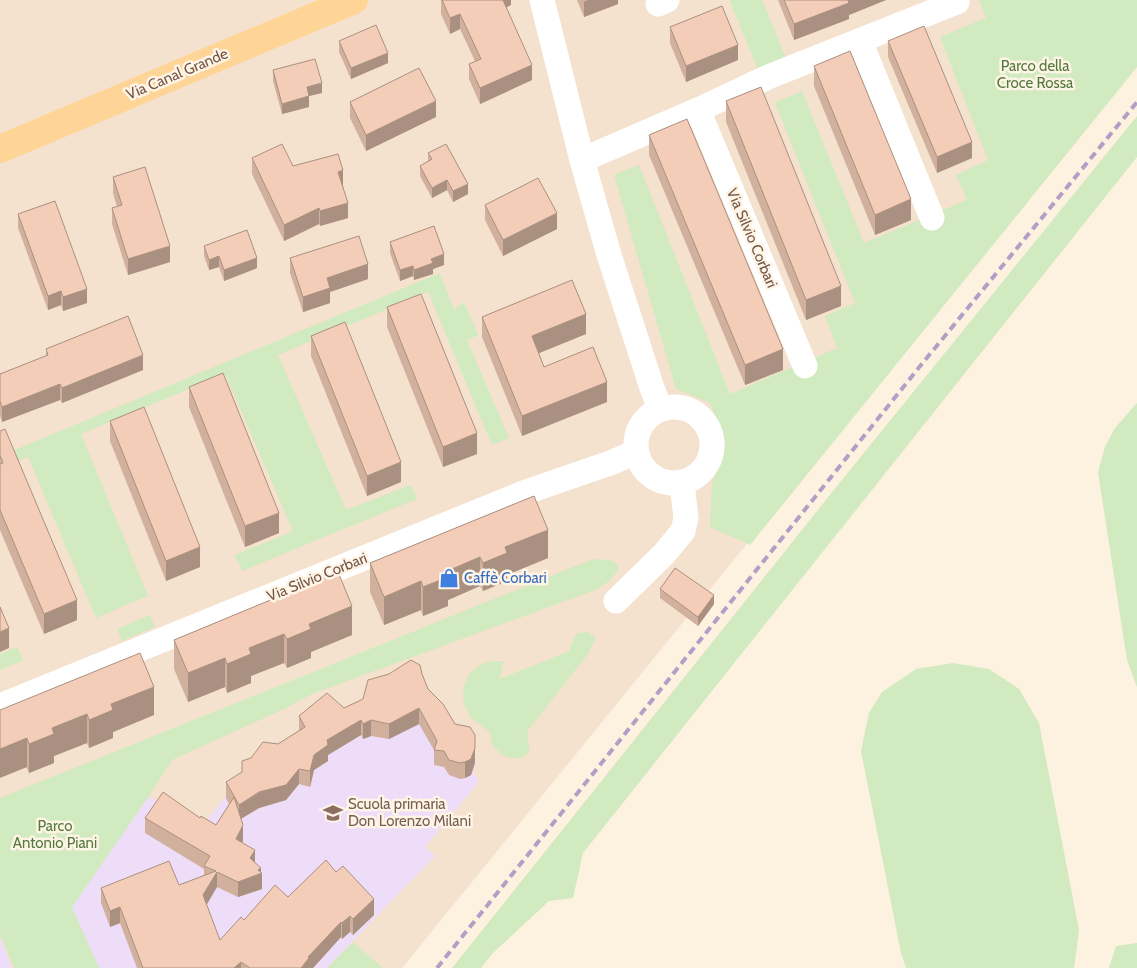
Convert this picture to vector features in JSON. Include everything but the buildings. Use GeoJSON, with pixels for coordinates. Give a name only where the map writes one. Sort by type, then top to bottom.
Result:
{"type":"FeatureCollection","features":[{"type":"Feature","properties":{"kind":"main road","name":"Via Canal Grande"},"geometry":{"type":"LineString","coordinates":[[0,149],[354,0]]}},
{"type":"Feature","properties":{"kind":"street"},"geometry":{"type":"LineString","coordinates":[[542,0],[582,160],[609,255],[660,409]]}},
{"type":"Feature","properties":{"kind":"street"},"geometry":{"type":"LineString","coordinates":[[582,160],[768,78],[957,2]]}},
{"type":"Feature","properties":{"kind":"street"},"geometry":{"type":"LineString","coordinates":[[860,41],[932,218]]}},
{"type":"Feature","properties":{"kind":"street","name":"Via Silvio Corbari"},"geometry":{"type":"LineString","coordinates":[[698,110],[805,366]]}},
{"type":"Feature","properties":{"kind":"street"},"geometry":{"type":"LineString","coordinates":[[670,406],[682,407],[693,411],[702,418],[712,438],[712,450],[709,461],[702,471],[682,483],[658,480],[648,473],[640,463],[636,452],[637,436],[643,422],[650,414],[660,409],[670,406]]}},
{"type":"Feature","properties":{"kind":"street","name":"Via Silvio Corbari"},"geometry":{"type":"LineString","coordinates":[[0,706],[526,492],[613,462],[636,452]]}},
{"type":"Feature","properties":{"kind":"street"},"geometry":{"type":"LineString","coordinates":[[616,601],[664,554],[683,531],[686,518],[682,483]]}},
{"type":"Feature","properties":{"kind":"shaded area"},"geometry":{"type":"Polygon","coordinates":[[[0,0],[1137,0],[1137,64],[402,968],[0,968],[0,0]]]}},
{"type":"Feature","properties":{"kind":"shaded area","name":"Scuola primaria Don Lorenzo Milani"},"geometry":{"type":"Polygon","coordinates":[[[423,689],[471,742],[475,750],[476,763],[473,773],[478,778],[477,784],[425,847],[435,856],[327,968],[99,968],[72,907],[149,796],[200,829],[225,797],[303,742],[297,731],[327,707],[342,721],[423,689]]]}},
{"type":"Feature","properties":{"kind":"shaded area"},"geometry":{"type":"Polygon","coordinates":[[[0,938],[12,968],[0,968],[0,938]]]}},
{"type":"Feature","properties":{"kind":"green space"},"geometry":{"type":"Polygon","coordinates":[[[762,0],[786,58],[758,70],[730,1],[762,0]]]}},
{"type":"Feature","properties":{"kind":"green space","name":"Parco della Croce Rossa"},"geometry":{"type":"Polygon","coordinates":[[[979,0],[1137,0],[1137,67],[750,545],[710,527],[712,483],[726,444],[710,403],[676,389],[614,175],[639,165],[730,394],[837,348],[825,316],[855,303],[775,103],[802,91],[864,243],[967,200],[956,175],[988,160],[940,37],[986,18],[979,0]]]}},
{"type":"Feature","properties":{"kind":"green space"},"geometry":{"type":"Polygon","coordinates":[[[1137,116],[1137,157],[583,853],[573,898],[549,901],[493,953],[481,968],[452,968],[833,491],[1137,116]]]}},
{"type":"Feature","properties":{"kind":"green space"},"geometry":{"type":"Polygon","coordinates":[[[440,273],[454,309],[464,302],[478,335],[467,340],[509,438],[492,445],[428,292],[278,355],[346,510],[411,485],[417,499],[242,571],[235,555],[293,531],[225,374],[81,434],[148,596],[96,618],[28,457],[0,468],[0,456],[440,273]]]}},
{"type":"Feature","properties":{"kind":"green space"},"geometry":{"type":"Polygon","coordinates":[[[1137,403],[1137,687],[1127,660],[1098,472],[1105,447],[1115,428],[1137,403]]]}},
{"type":"Feature","properties":{"kind":"green space","name":"Parco Antonio Piani"},"geometry":{"type":"Polygon","coordinates":[[[593,559],[610,560],[618,564],[618,571],[598,589],[312,694],[284,709],[172,760],[72,907],[99,968],[14,968],[0,934],[0,798],[593,559]]]}},
{"type":"Feature","properties":{"kind":"green space"},"geometry":{"type":"Polygon","coordinates":[[[150,615],[155,627],[122,641],[117,629],[150,615]]]}},
{"type":"Feature","properties":{"kind":"green space"},"geometry":{"type":"Polygon","coordinates":[[[588,632],[596,638],[588,654],[529,729],[527,736],[530,752],[522,758],[511,758],[502,755],[492,745],[490,732],[469,715],[464,704],[463,690],[472,671],[485,663],[504,661],[499,679],[569,651],[576,633],[588,632]]]}},
{"type":"Feature","properties":{"kind":"green space"},"geometry":{"type":"Polygon","coordinates":[[[17,647],[23,660],[0,670],[0,654],[17,647]]]}},
{"type":"Feature","properties":{"kind":"green space"},"geometry":{"type":"Polygon","coordinates":[[[953,663],[989,669],[1019,689],[1039,723],[1079,930],[1074,968],[906,968],[901,953],[861,751],[869,713],[882,692],[916,669],[953,663]]]}},
{"type":"Feature","properties":{"kind":"green space"},"geometry":{"type":"Polygon","coordinates":[[[353,942],[383,968],[327,968],[353,942]]]}},
{"type":"Feature","properties":{"kind":"green space"},"geometry":{"type":"Polygon","coordinates":[[[1137,943],[1137,968],[1109,968],[1116,946],[1137,943]]]}},
{"type":"Feature","properties":{"kind":"railway"},"geometry":{"type":"LineString","coordinates":[[437,968],[921,365],[1137,102]]}},
{"type":"Feature","properties":{"kind":"place","name":"Caffè Corbari"},"geometry":{"type":"Point","coordinates":[449,578]}},
{"type":"Feature","properties":{"kind":"place","name":"Scuola primaria Don Lorenzo Milani"},"geometry":{"type":"Point","coordinates":[333,813]}}]}
